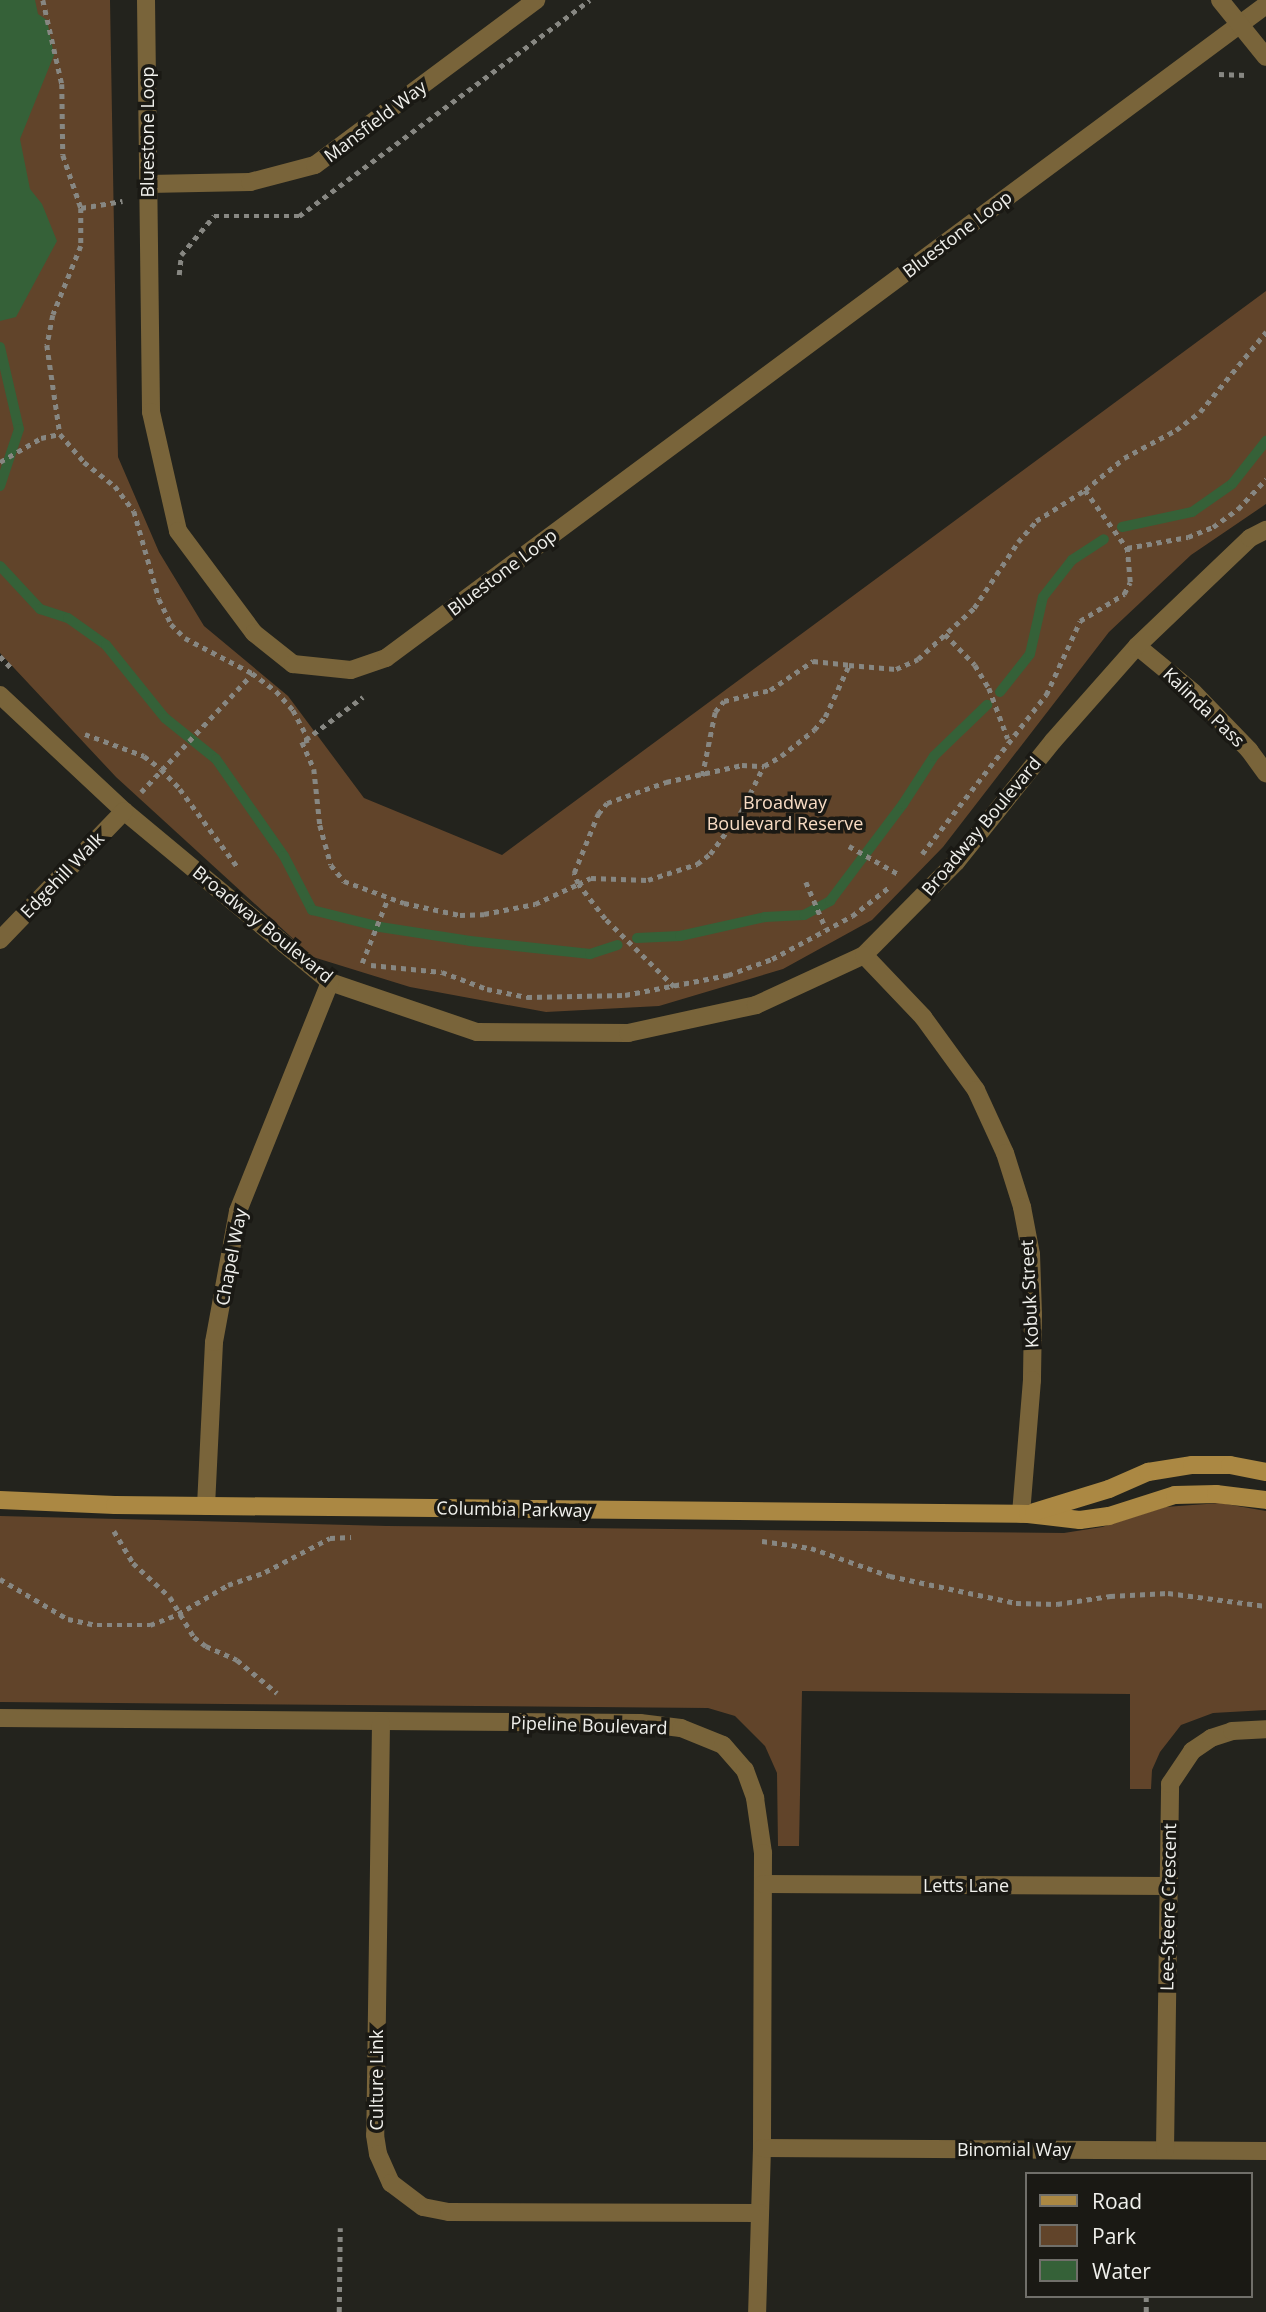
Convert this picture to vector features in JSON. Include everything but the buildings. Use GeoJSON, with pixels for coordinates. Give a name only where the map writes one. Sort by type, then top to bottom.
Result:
{"type":"FeatureCollection","features":[{"type":"Feature","properties":{"kind":"street","name":"Bluestone Loop"},"geometry":{"type":"LineString","coordinates":[[146,0],[150,412],[178,531],[254,633],[276,651],[293,664],[351,670],[386,658],[1266,5]]}},
{"type":"Feature","properties":{"kind":"street","name":"Mansfield Way"},"geometry":{"type":"LineString","coordinates":[[148,184],[250,182],[315,165],[536,0]]}},
{"type":"Feature","properties":{"kind":"street"},"geometry":{"type":"LineString","coordinates":[[1220,0],[1238,26],[1266,57]]}},
{"type":"Feature","properties":{"kind":"street","name":"Broadway Boulevard"},"geometry":{"type":"LineString","coordinates":[[0,695],[124,811],[330,982],[477,1032],[628,1033],[755,1005],[864,955],[956,862],[1053,741],[1137,646],[1250,538],[1266,530]]}},
{"type":"Feature","properties":{"kind":"street","name":"Kalinda Pass"},"geometry":{"type":"LineString","coordinates":[[1137,646],[1193,692],[1249,750],[1266,774]]}},
{"type":"Feature","properties":{"kind":"street","name":"Edgehill Walk"},"geometry":{"type":"LineString","coordinates":[[0,940],[124,811]]}},
{"type":"Feature","properties":{"kind":"street","name":"Kobuk Street"},"geometry":{"type":"LineString","coordinates":[[864,955],[923,1017],[976,1090],[1005,1153],[1022,1207],[1031,1254],[1033,1314],[1024,1514]]}},
{"type":"Feature","properties":{"kind":"street","name":"Chapel Way"},"geometry":{"type":"LineString","coordinates":[[206,1506],[214,1342],[238,1210],[330,982]]}},
{"type":"Feature","properties":{"kind":"street","name":"Columbia Parkway"},"geometry":{"type":"LineString","coordinates":[[1024,1514],[1110,1489],[1148,1472],[1192,1465],[1230,1465],[1266,1472]]}},
{"type":"Feature","properties":{"kind":"street","name":"Columbia Parkway"},"geometry":{"type":"LineString","coordinates":[[0,1500],[206,1506],[1024,1514],[1080,1520],[1109,1516],[1175,1495],[1216,1494],[1266,1500]]}},
{"type":"Feature","properties":{"kind":"street","name":"Pipeline Boulevard"},"geometry":{"type":"LineString","coordinates":[[0,1718],[640,1723],[699,1734],[723,1745],[745,1770],[761,1824],[762,2148],[757,2312]]}},
{"type":"Feature","properties":{"kind":"street","name":"Culture Link"},"geometry":{"type":"LineString","coordinates":[[382,1723],[375,2135],[378,2154],[391,2183],[423,2207],[449,2212],[760,2213]]}},
{"type":"Feature","properties":{"kind":"street","name":"Lee-Steere Crescent"},"geometry":{"type":"LineString","coordinates":[[1165,2150],[1170,1784],[1192,1751],[1219,1733],[1266,1728]]}},
{"type":"Feature","properties":{"kind":"street","name":"Letts Lane"},"geometry":{"type":"LineString","coordinates":[[763,1884],[1168,1886]]}},
{"type":"Feature","properties":{"kind":"street","name":"Binomial Way"},"geometry":{"type":"LineString","coordinates":[[762,2148],[1266,2151]]}},
{"type":"Feature","properties":{"kind":"path"},"geometry":{"type":"LineString","coordinates":[[81,208],[127,201]]}},
{"type":"Feature","properties":{"kind":"path"},"geometry":{"type":"LineString","coordinates":[[702,776],[716,712],[724,701],[770,690],[813,661],[896,669],[918,659],[974,608],[1018,542],[1036,521],[1085,490],[1124,458],[1176,430],[1200,411],[1266,332]]}},
{"type":"Feature","properties":{"kind":"path"},"geometry":{"type":"LineString","coordinates":[[0,462],[41,438],[60,433]]}},
{"type":"Feature","properties":{"kind":"path"},"geometry":{"type":"LineString","coordinates":[[1127,548],[1188,537],[1213,527],[1238,509],[1266,479]]}},
{"type":"Feature","properties":{"kind":"path"},"geometry":{"type":"LineString","coordinates":[[914,862],[960,807],[1008,739],[1046,695],[1080,621],[1124,594],[1130,582],[1127,548],[1085,490]]}},
{"type":"Feature","properties":{"kind":"path"},"geometry":{"type":"LineString","coordinates":[[945,634],[975,665],[998,709],[1008,739]]}},
{"type":"Feature","properties":{"kind":"path"},"geometry":{"type":"LineString","coordinates":[[124,811],[276,651]]}},
{"type":"Feature","properties":{"kind":"path"},"geometry":{"type":"LineString","coordinates":[[0,656],[7,664]]}},
{"type":"Feature","properties":{"kind":"path"},"geometry":{"type":"LineString","coordinates":[[674,987],[605,919],[578,884],[591,878],[648,880],[697,864],[710,854],[741,812],[764,766],[814,730],[837,695],[849,665]]}},
{"type":"Feature","properties":{"kind":"path"},"geometry":{"type":"LineString","coordinates":[[76,728],[87,736],[145,756],[163,767],[241,871]]}},
{"type":"Feature","properties":{"kind":"path"},"geometry":{"type":"LineString","coordinates":[[574,873],[598,814],[607,803],[666,782],[742,765],[764,766]]}},
{"type":"Feature","properties":{"kind":"path"},"geometry":{"type":"LineString","coordinates":[[849,846],[900,876]]}},
{"type":"Feature","properties":{"kind":"path"},"geometry":{"type":"LineString","coordinates":[[353,958],[362,963],[442,972],[487,989],[527,997],[625,995],[728,975],[772,960],[852,916],[907,869]]}},
{"type":"Feature","properties":{"kind":"path"},"geometry":{"type":"LineString","coordinates":[[806,882],[827,930]]}},
{"type":"Feature","properties":{"kind":"path"},"geometry":{"type":"LineString","coordinates":[[362,963],[388,898]]}},
{"type":"Feature","properties":{"kind":"path"},"geometry":{"type":"LineString","coordinates":[[114,1523],[114,1533],[132,1563],[162,1587],[194,1637],[255,1672],[276,1692],[282,1702]]}},
{"type":"Feature","properties":{"kind":"path"},"geometry":{"type":"LineString","coordinates":[[0,1579],[68,1619],[126,1627],[150,1625],[178,1614],[205,1596],[265,1573],[330,1538],[354,1537]]}},
{"type":"Feature","properties":{"kind":"path"},"geometry":{"type":"LineString","coordinates":[[749,1539],[811,1548],[890,1576],[1016,1603],[1057,1604],[1110,1596],[1168,1593],[1266,1606]]}},
{"type":"Feature","properties":{"kind":"path"},"geometry":{"type":"LineString","coordinates":[[339,2312],[340,2228]]}},
{"type":"Feature","properties":{"kind":"green space","name":"Broadway Boulevard Reserve"},"geometry":{"type":"Polygon","coordinates":[[[0,0],[110,0],[118,457],[159,552],[204,626],[288,696],[364,798],[502,855],[1266,291],[1266,504],[1191,555],[1109,632],[943,847],[872,920],[783,969],[659,1006],[546,1012],[410,987],[313,957],[116,777],[0,653],[0,0]]]}},
{"type":"Feature","properties":{"kind":"green space"},"geometry":{"type":"Polygon","coordinates":[[[1220,1503],[1266,1511],[1266,1710],[1213,1713],[1181,1725],[1160,1752],[1152,1770],[1151,1789],[1130,1789],[1130,1694],[802,1691],[799,1846],[778,1846],[777,1773],[765,1746],[735,1716],[708,1708],[0,1702],[0,1516],[387,1526],[1064,1533],[1102,1527],[1165,1507],[1220,1503]]]}},
{"type":"Feature","properties":{"kind":"water"},"geometry":{"type":"Polygon","coordinates":[[[0,0],[35,0],[38,14],[47,20],[54,55],[20,139],[30,189],[42,204],[57,241],[16,317],[0,321],[0,0]]]}},
{"type":"Feature","properties":{"kind":"waterway"},"geometry":{"type":"LineString","coordinates":[[0,347],[19,429],[0,486]]}},
{"type":"Feature","properties":{"kind":"waterway"},"geometry":{"type":"LineString","coordinates":[[1122,527],[1192,512],[1232,484],[1266,441]]}},
{"type":"Feature","properties":{"kind":"waterway"},"geometry":{"type":"LineString","coordinates":[[1000,692],[1030,654],[1043,597],[1072,560],[1104,539]]}},
{"type":"Feature","properties":{"kind":"waterway"},"geometry":{"type":"LineString","coordinates":[[0,566],[40,609],[68,618],[106,645],[165,718],[216,759],[284,856],[312,910],[380,927],[470,941],[590,954],[618,945]]}},
{"type":"Feature","properties":{"kind":"waterway"},"geometry":{"type":"LineString","coordinates":[[637,938],[680,936],[765,917],[804,915],[830,901],[903,804],[934,756],[987,705]]}}]}
